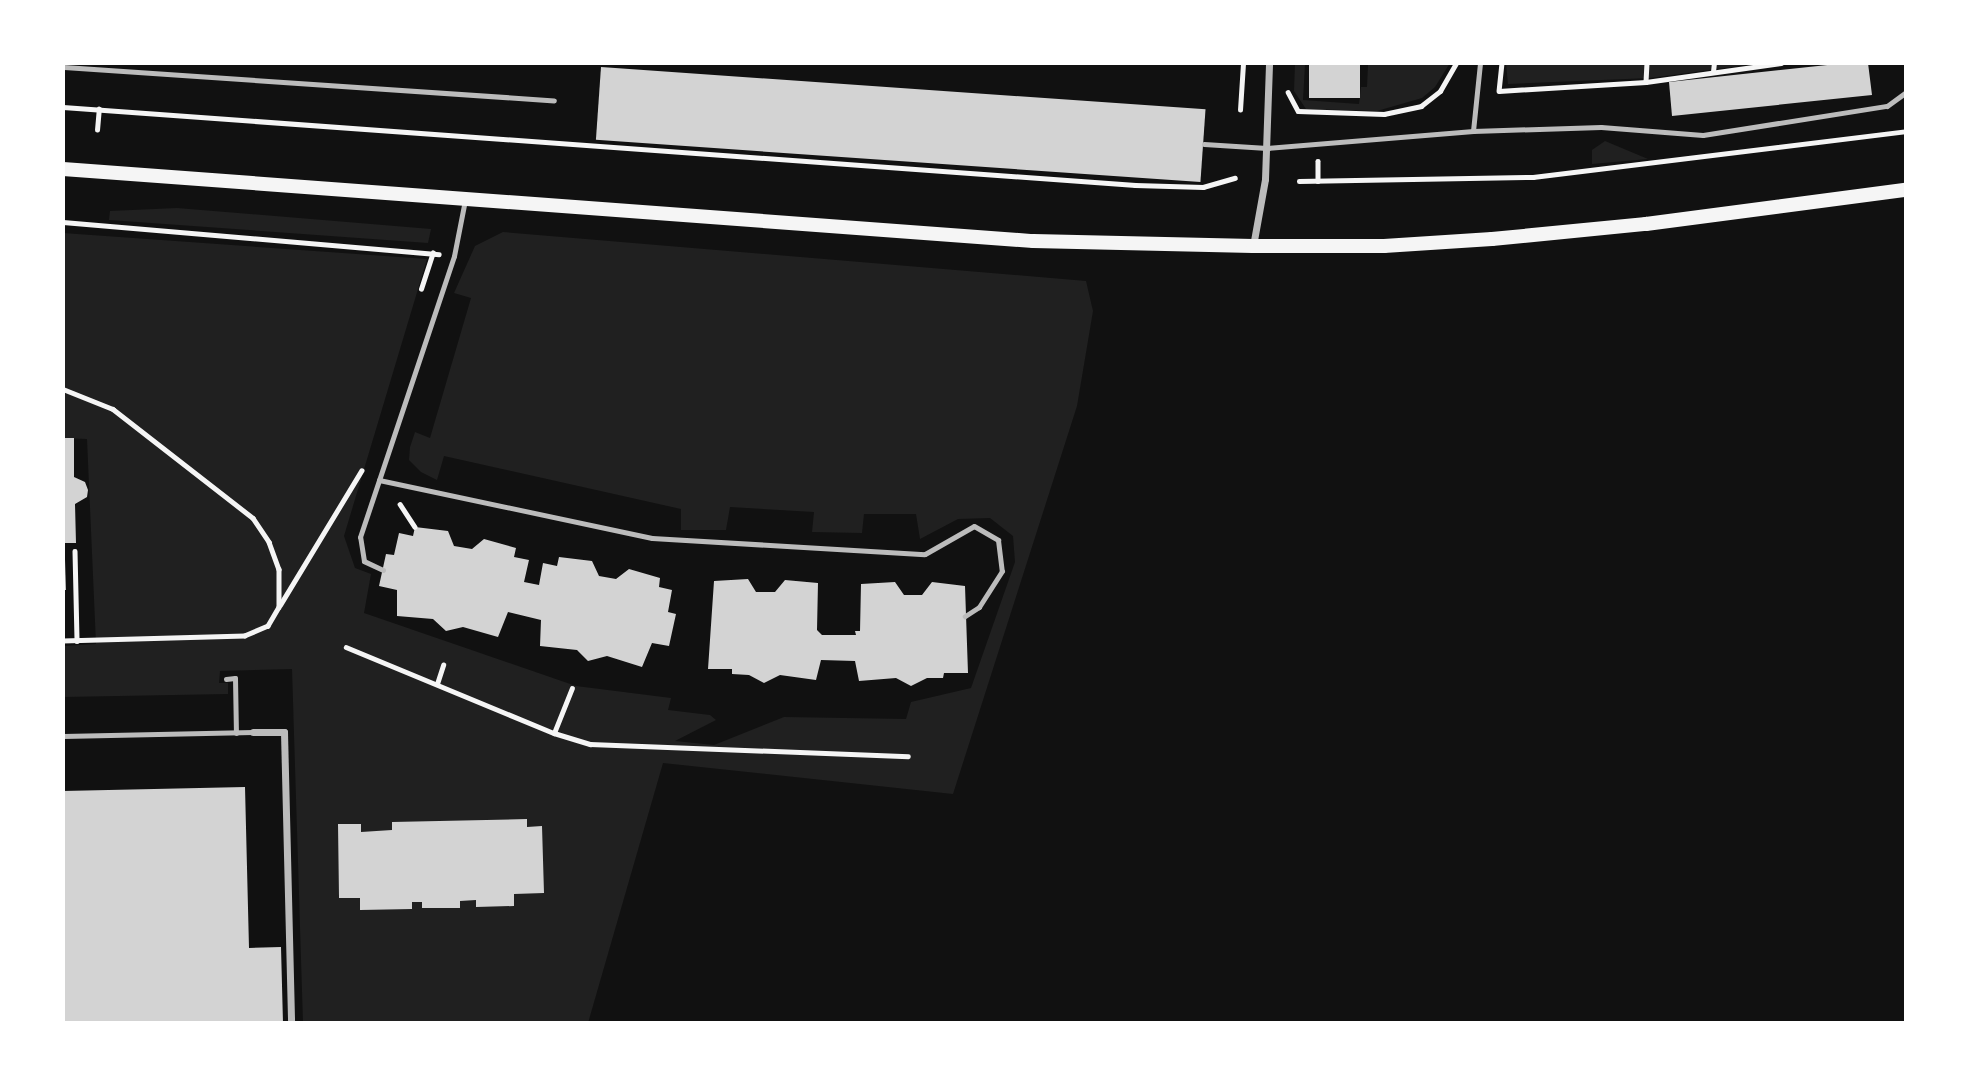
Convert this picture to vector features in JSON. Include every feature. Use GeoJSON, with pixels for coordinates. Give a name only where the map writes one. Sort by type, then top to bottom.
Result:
{"type":"FeatureCollection","features":[{"type":"Feature","properties":{"kind":"main road"},"geometry":{"type":"LineString","coordinates":[[63,169],[1033,241],[1253,246],[1384,246],[1492,239],[1687,219],[1906,190]]}},
{"type":"Feature","properties":{"kind":"street"},"geometry":{"type":"LineString","coordinates":[[1253,246],[1267,148],[1269,63]]}},
{"type":"Feature","properties":{"kind":"street"},"geometry":{"type":"LineString","coordinates":[[253,732],[284,732],[291,1023]]}},
{"type":"Feature","properties":{"kind":"lane"},"geometry":{"type":"LineString","coordinates":[[1473,131],[1480,63]]}},
{"type":"Feature","properties":{"kind":"lane"},"geometry":{"type":"LineString","coordinates":[[64,67],[83,66],[554,100]]}},
{"type":"Feature","properties":{"kind":"lane"},"geometry":{"type":"LineString","coordinates":[[1204,144],[1267,148],[1473,131],[1601,127],[1703,135],[1887,106],[1906,92]]}},
{"type":"Feature","properties":{"kind":"lane"},"geometry":{"type":"LineString","coordinates":[[383,570],[365,561],[360,548],[379,480],[454,256],[465,200]]}},
{"type":"Feature","properties":{"kind":"lane"},"geometry":{"type":"LineString","coordinates":[[379,480],[652,538],[925,554],[974,526],[998,540],[1002,571],[979,607],[965,616]]}},
{"type":"Feature","properties":{"kind":"lane"},"geometry":{"type":"LineString","coordinates":[[226,679],[236,678],[236,733]]}},
{"type":"Feature","properties":{"kind":"lane"},"geometry":{"type":"LineString","coordinates":[[63,736],[253,732]]}},
{"type":"Feature","properties":{"kind":"path"},"geometry":{"type":"LineString","coordinates":[[1240,110],[1243,63]]}},
{"type":"Feature","properties":{"kind":"path"},"geometry":{"type":"LineString","coordinates":[[1288,83],[1288,93],[1298,111],[1384,114],[1421,106],[1440,91],[1456,63]]}},
{"type":"Feature","properties":{"kind":"path"},"geometry":{"type":"LineString","coordinates":[[1502,63],[1499,91],[1646,82],[1781,63]]}},
{"type":"Feature","properties":{"kind":"path"},"geometry":{"type":"LineString","coordinates":[[1646,82],[1647,63]]}},
{"type":"Feature","properties":{"kind":"path"},"geometry":{"type":"LineString","coordinates":[[1713,72],[1714,63]]}},
{"type":"Feature","properties":{"kind":"path"},"geometry":{"type":"LineString","coordinates":[[63,107],[1135,185],[1203,187],[1235,177]]}},
{"type":"Feature","properties":{"kind":"path"},"geometry":{"type":"LineString","coordinates":[[97,130],[99,109]]}},
{"type":"Feature","properties":{"kind":"path"},"geometry":{"type":"LineString","coordinates":[[1299,181],[1533,177],[1906,131]]}},
{"type":"Feature","properties":{"kind":"path"},"geometry":{"type":"LineString","coordinates":[[1318,159],[1318,181]]}},
{"type":"Feature","properties":{"kind":"path"},"geometry":{"type":"LineString","coordinates":[[63,222],[454,256]]}},
{"type":"Feature","properties":{"kind":"path"},"geometry":{"type":"LineString","coordinates":[[63,389],[113,409],[253,518],[269,542],[279,569],[279,607]]}},
{"type":"Feature","properties":{"kind":"path"},"geometry":{"type":"LineString","coordinates":[[63,642],[244,636],[268,626],[361,471]]}},
{"type":"Feature","properties":{"kind":"path"},"geometry":{"type":"LineString","coordinates":[[75,551],[77,641]]}},
{"type":"Feature","properties":{"kind":"path"},"geometry":{"type":"LineString","coordinates":[[346,647],[554,733],[590,744],[908,757]]}},
{"type":"Feature","properties":{"kind":"path"},"geometry":{"type":"LineString","coordinates":[[437,684],[443,665]]}},
{"type":"Feature","properties":{"kind":"path"},"geometry":{"type":"LineString","coordinates":[[554,733],[572,688]]}},
{"type":"Feature","properties":{"kind":"shaded area"},"geometry":{"type":"Polygon","coordinates":[[[1295,63],[1305,64],[1303,100],[1359,104],[1361,87],[1367,87],[1368,65],[1363,63],[1450,63],[1435,87],[1422,98],[1377,111],[1306,109],[1294,91],[1295,63]]]}},
{"type":"Feature","properties":{"kind":"shaded area"},"geometry":{"type":"Polygon","coordinates":[[[1506,63],[1761,63],[1650,78],[1508,84],[1506,63]]]}},
{"type":"Feature","properties":{"kind":"shaded area"},"geometry":{"type":"Polygon","coordinates":[[[1605,141],[1648,159],[1592,164],[1592,150],[1605,141]]]}},
{"type":"Feature","properties":{"kind":"shaded area"},"geometry":{"type":"Polygon","coordinates":[[[177,208],[431,229],[428,243],[109,220],[110,211],[177,208]]]}},
{"type":"Feature","properties":{"kind":"shaded area"},"geometry":{"type":"Polygon","coordinates":[[[503,232],[1086,281],[1093,311],[1077,406],[953,794],[663,763],[588,1023],[303,1023],[292,669],[220,671],[219,683],[228,683],[228,694],[63,697],[63,646],[96,644],[87,439],[63,438],[63,233],[427,259],[344,536],[355,568],[371,574],[364,613],[576,686],[671,698],[668,710],[710,715],[716,720],[675,741],[714,745],[784,717],[906,719],[911,702],[971,688],[1015,562],[1013,536],[990,518],[958,519],[920,539],[916,514],[864,514],[862,533],[812,532],[814,512],[730,507],[726,530],[681,530],[681,509],[444,456],[437,480],[421,472],[409,460],[410,447],[415,432],[430,438],[471,298],[454,293],[475,246],[503,232]]]}},
{"type":"Feature","properties":{"kind":"building"},"geometry":{"type":"Polygon","coordinates":[[[1309,63],[1360,63],[1360,98],[1309,98],[1309,63]]]}},
{"type":"Feature","properties":{"kind":"building"},"geometry":{"type":"Polygon","coordinates":[[[1868,63],[1872,95],[1672,116],[1669,82],[1868,63]]]}},
{"type":"Feature","properties":{"kind":"building"},"geometry":{"type":"Polygon","coordinates":[[[601,67],[1206,109],[1200,182],[596,140],[601,67]]]}},
{"type":"Feature","properties":{"kind":"building"},"geometry":{"type":"Polygon","coordinates":[[[63,438],[74,438],[74,477],[85,482],[88,490],[87,497],[75,504],[76,543],[63,543],[63,438]]]}},
{"type":"Feature","properties":{"kind":"building"},"geometry":{"type":"Polygon","coordinates":[[[415,527],[448,531],[454,546],[472,549],[484,539],[516,548],[514,557],[529,560],[524,582],[539,585],[543,563],[557,566],[559,557],[592,561],[599,576],[616,579],[629,569],[660,578],[659,587],[672,590],[668,612],[676,614],[669,646],[652,643],[642,667],[607,656],[588,661],[577,650],[540,646],[541,620],[508,612],[498,637],[463,627],[446,631],[433,619],[397,616],[397,590],[379,586],[386,554],[394,555],[399,533],[413,536],[415,527]]]}},
{"type":"Feature","properties":{"kind":"building"},"geometry":{"type":"Polygon","coordinates":[[[65,560],[66,590],[63,590],[65,560]]]}},
{"type":"Feature","properties":{"kind":"building"},"geometry":{"type":"Polygon","coordinates":[[[748,579],[756,592],[775,592],[785,580],[818,583],[817,630],[822,635],[856,635],[855,631],[860,631],[861,584],[895,582],[904,595],[922,595],[932,582],[965,586],[968,673],[944,673],[943,678],[927,678],[911,686],[896,678],[859,681],[855,661],[821,660],[816,680],[780,675],[764,683],[749,675],[732,674],[732,669],[708,669],[714,581],[748,579]]]}},
{"type":"Feature","properties":{"kind":"building"},"geometry":{"type":"Polygon","coordinates":[[[245,787],[249,948],[281,947],[283,1023],[63,1023],[63,791],[245,787]]]}},
{"type":"Feature","properties":{"kind":"building"},"geometry":{"type":"Polygon","coordinates":[[[527,819],[527,827],[542,826],[544,893],[514,894],[514,906],[476,907],[476,900],[460,901],[460,908],[422,908],[422,902],[412,902],[412,909],[360,910],[360,898],[339,898],[338,824],[361,824],[361,832],[392,830],[392,822],[527,819]]]}}]}
